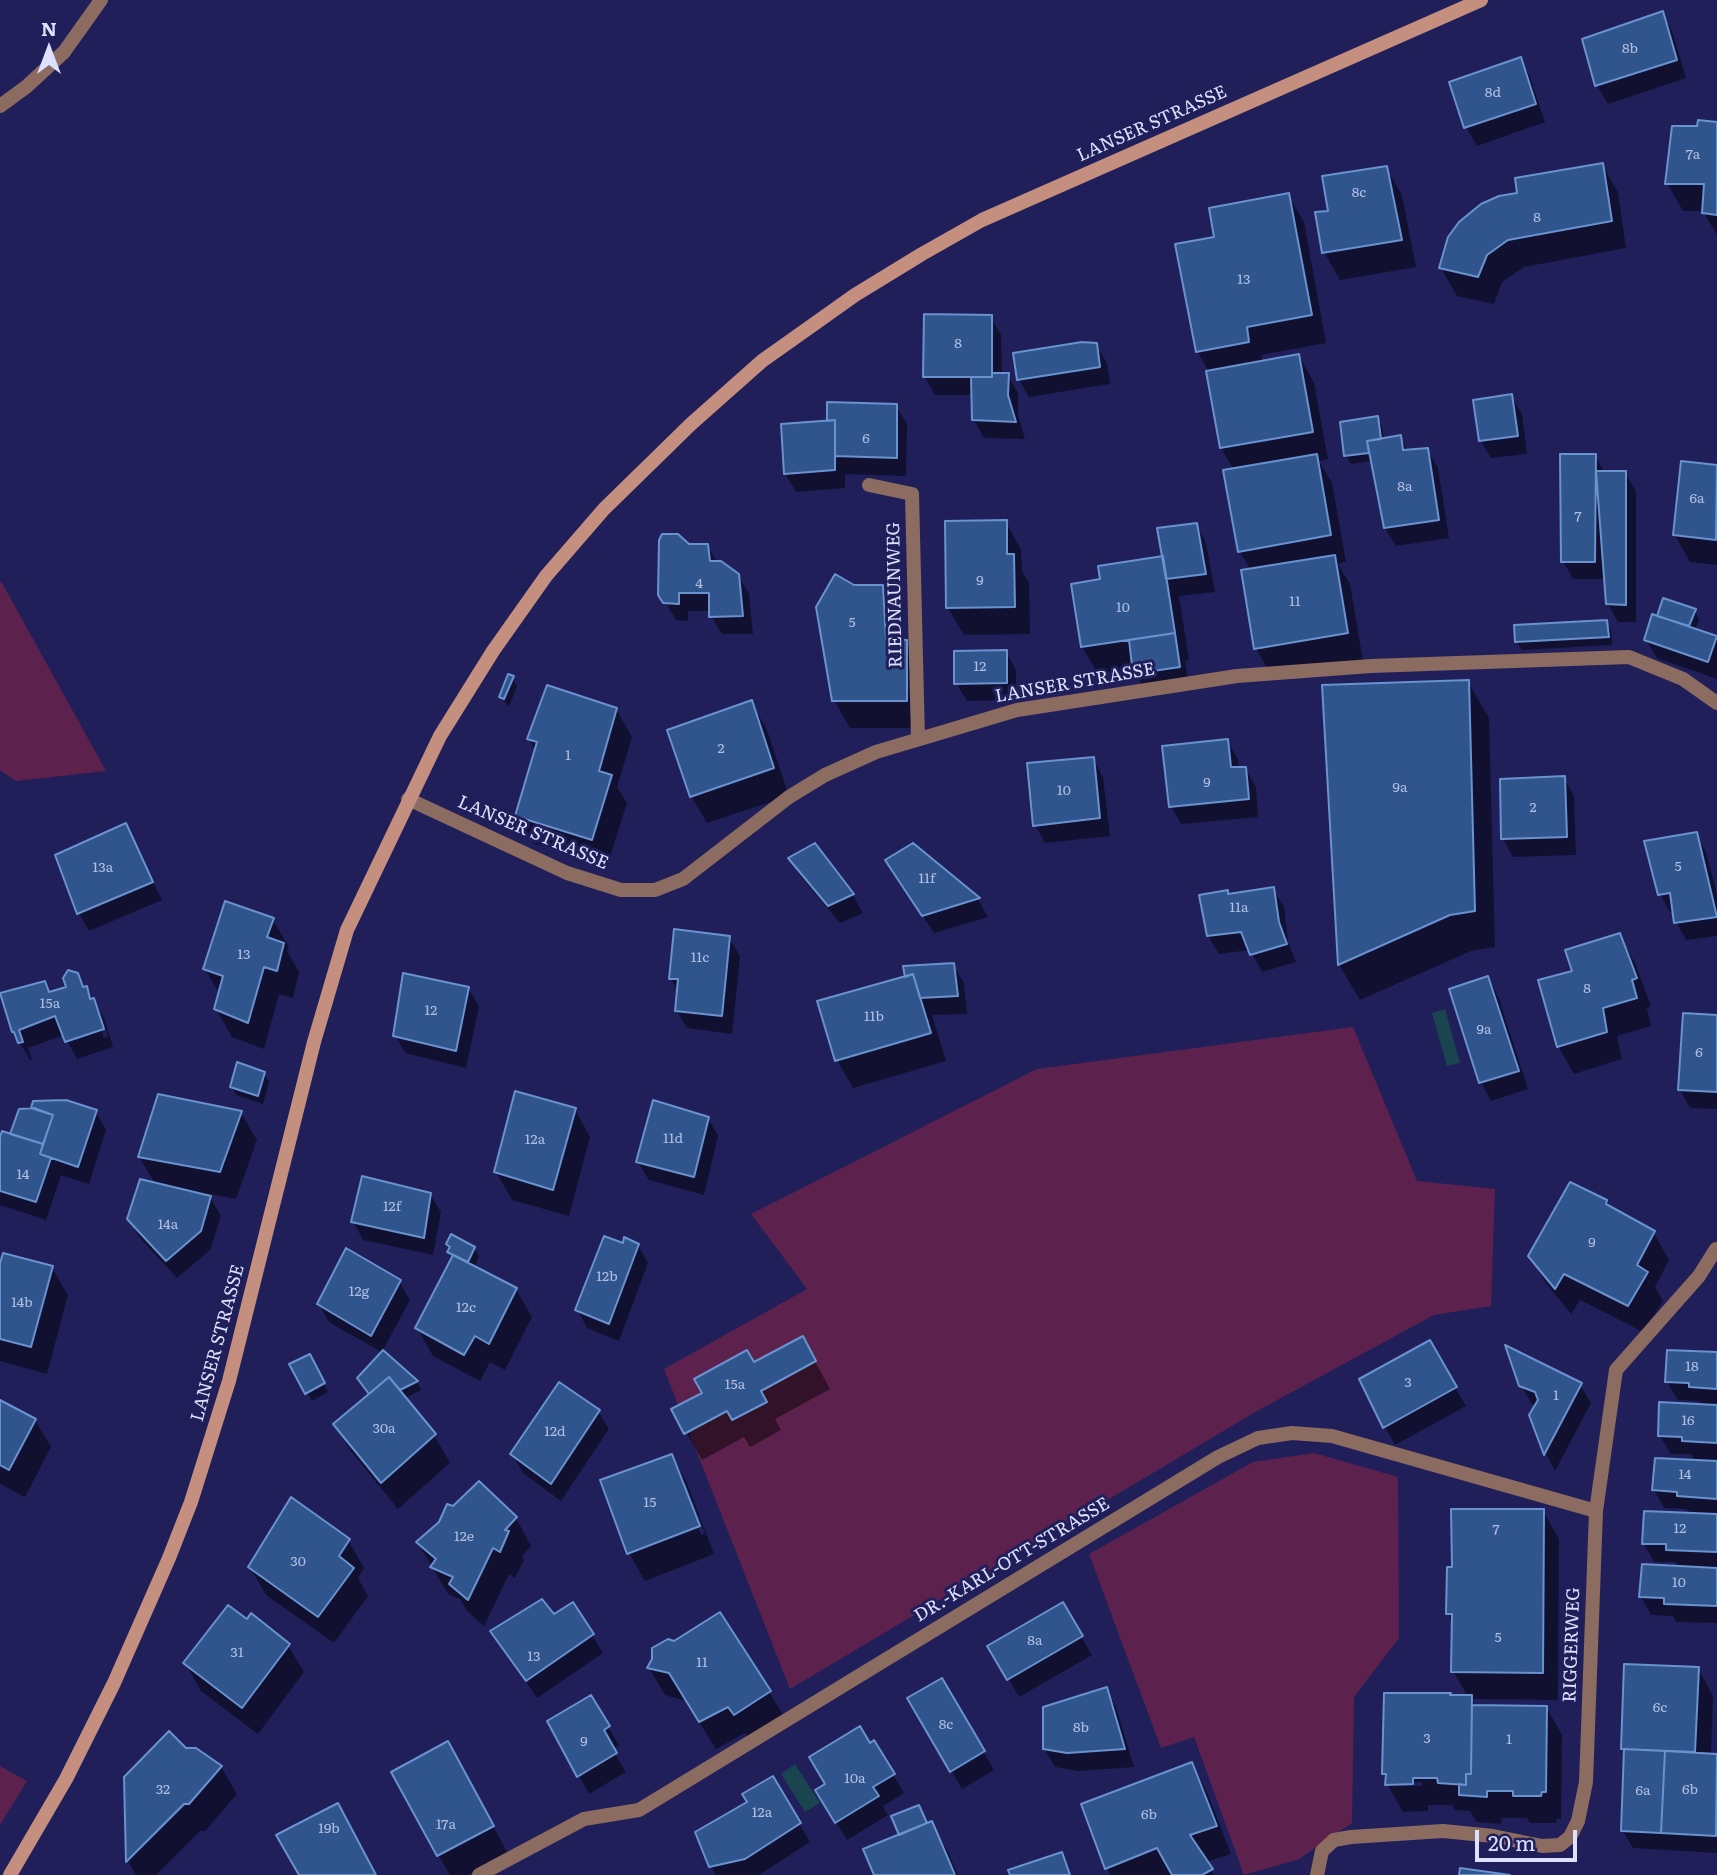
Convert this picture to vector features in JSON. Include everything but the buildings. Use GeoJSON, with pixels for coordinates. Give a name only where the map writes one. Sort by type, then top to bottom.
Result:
{"type":"FeatureCollection","features":[{"type":"Feature","properties":{"kind":"main road","name":"LANSER STRASSE"},"geometry":{"type":"LineString","coordinates":[[10,1875],[66,1779],[114,1683],[191,1502],[229,1381],[331,982],[347,930],[440,736],[493,651],[546,576],[604,509],[691,424],[762,361],[855,295],[982,220],[1481,0]]}},
{"type":"Feature","properties":{"kind":"street"},"geometry":{"type":"LineString","coordinates":[[0,106],[26,87],[64,52],[101,0]]}},
{"type":"Feature","properties":{"kind":"street","name":"RIEDNAUNWEG"},"geometry":{"type":"LineString","coordinates":[[869,485],[912,494],[918,739]]}},
{"type":"Feature","properties":{"kind":"street","name":"LANSER STRASSE"},"geometry":{"type":"LineString","coordinates":[[408,799],[567,873],[621,890],[655,890],[683,880],[789,797],[825,775],[876,752],[1017,710],[1210,679],[1371,666],[1629,657],[1683,679],[1717,704]]}},
{"type":"Feature","properties":{"kind":"street","name":"RIGGERWEG"},"geometry":{"type":"LineString","coordinates":[[1317,1875],[1322,1852],[1334,1840],[1443,1830],[1542,1846],[1560,1845],[1570,1837],[1578,1821],[1586,1782],[1596,1511],[1616,1370],[1699,1276],[1716,1249]]}},
{"type":"Feature","properties":{"kind":"street","name":"DR.-KARL-OTT-STRASSE"},"geometry":{"type":"LineString","coordinates":[[480,1875],[584,1819],[639,1810],[1218,1457],[1258,1438],[1292,1433],[1332,1436],[1596,1511]]}},
{"type":"Feature","properties":{"kind":"shaded area"},"geometry":{"type":"Polygon","coordinates":[[[0,582],[106,771],[16,781],[0,770],[0,582]]]}},
{"type":"Feature","properties":{"kind":"shaded area"},"geometry":{"type":"Polygon","coordinates":[[[1353,1027],[1417,1181],[1495,1189],[1491,1306],[1434,1315],[1257,1411],[790,1689],[664,1369],[807,1289],[751,1214],[1037,1069],[1353,1027]]]}},
{"type":"Feature","properties":{"kind":"shaded area"},"geometry":{"type":"Polygon","coordinates":[[[1314,1453],[1398,1477],[1399,1638],[1354,1697],[1352,1823],[1299,1859],[1244,1875],[1194,1737],[1161,1748],[1089,1554],[1253,1462],[1314,1453]]]}},
{"type":"Feature","properties":{"kind":"shaded area"},"geometry":{"type":"Polygon","coordinates":[[[0,1766],[27,1781],[0,1825],[0,1766]]]}},
{"type":"Feature","properties":{"kind":"water"},"geometry":{"type":"Polygon","coordinates":[[[1445,1009],[1460,1063],[1447,1066],[1432,1013],[1445,1009]]]}},
{"type":"Feature","properties":{"kind":"water"},"geometry":{"type":"Polygon","coordinates":[[[795,1764],[820,1803],[805,1812],[781,1774],[795,1764]]]}}]}
